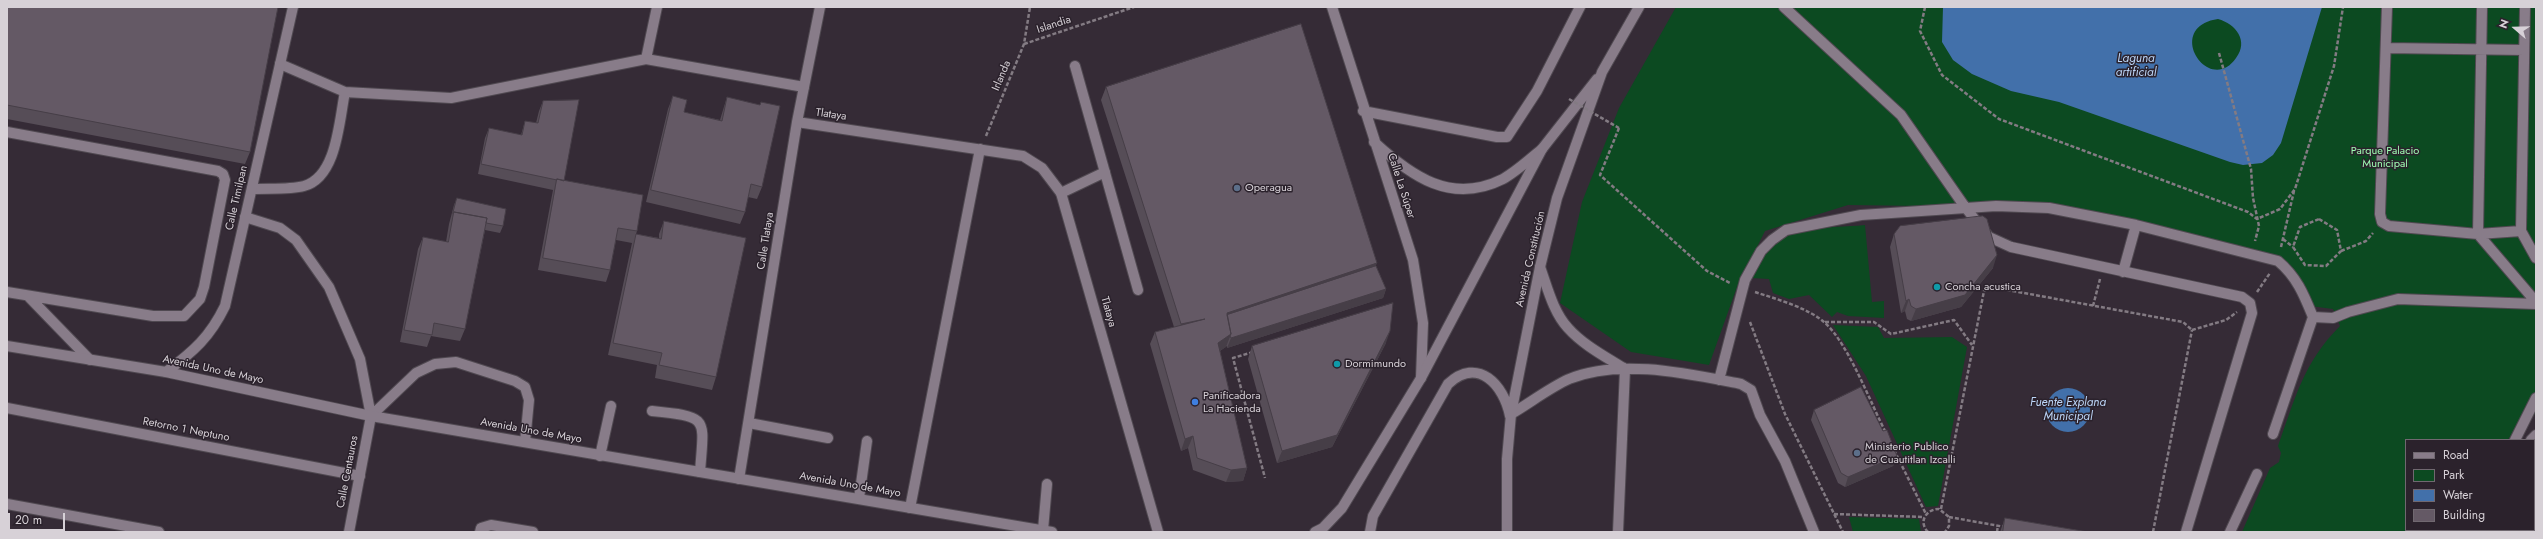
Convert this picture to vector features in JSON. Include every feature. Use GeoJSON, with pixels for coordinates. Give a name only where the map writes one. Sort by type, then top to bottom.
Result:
{"type":"FeatureCollection","features":[{"type":"Feature","properties":{"kind":"street","name":"Calle Timilpan"},"geometry":{"type":"LineString","coordinates":[[166,372],[199,346],[214,328],[225,306],[293,7]]}},
{"type":"Feature","properties":{"kind":"street"},"geometry":{"type":"LineString","coordinates":[[646,59],[657,7]]}},
{"type":"Feature","properties":{"kind":"street","name":"Calle Tlataya"},"geometry":{"type":"LineString","coordinates":[[739,479],[797,122],[820,7]]}},
{"type":"Feature","properties":{"kind":"street","name":"Calle La Súper"},"geometry":{"type":"LineString","coordinates":[[1332,7],[1373,140],[1413,260],[1423,322],[1421,378]]}},
{"type":"Feature","properties":{"kind":"street"},"geometry":{"type":"LineString","coordinates":[[1364,110],[1497,137],[1507,137],[1537,91],[1580,7]]}},
{"type":"Feature","properties":{"kind":"street","name":"Avenida Constitución"},"geometry":{"type":"LineString","coordinates":[[1507,531],[1507,459],[1511,414],[1540,266],[1557,198],[1602,72],[1639,7]]}},
{"type":"Feature","properties":{"kind":"street"},"geometry":{"type":"LineString","coordinates":[[1784,7],[1901,115],[1964,207],[1989,237],[1998,243],[2123,272],[2242,297],[2250,303],[2252,313],[2186,532]]}},
{"type":"Feature","properties":{"kind":"street"},"geometry":{"type":"LineString","coordinates":[[2387,7],[2387,48],[2380,214],[2382,222],[2389,226],[2478,234],[2521,231]]}},
{"type":"Feature","properties":{"kind":"street"},"geometry":{"type":"LineString","coordinates":[[2482,7],[2478,234],[2536,303]]}},
{"type":"Feature","properties":{"kind":"street"},"geometry":{"type":"LineString","coordinates":[[2525,7],[2521,231],[2536,258]]}},
{"type":"Feature","properties":{"kind":"street"},"geometry":{"type":"LineString","coordinates":[[2387,48],[2524,50]]}},
{"type":"Feature","properties":{"kind":"street"},"geometry":{"type":"LineString","coordinates":[[280,64],[345,92],[451,98],[646,59],[804,88]]}},
{"type":"Feature","properties":{"kind":"street"},"geometry":{"type":"LineString","coordinates":[[1075,66],[1138,290]]}},
{"type":"Feature","properties":{"kind":"street"},"geometry":{"type":"LineString","coordinates":[[1315,532],[1323,528],[1342,508],[1421,378],[1542,149],[1602,72]]}},
{"type":"Feature","properties":{"kind":"street"},"geometry":{"type":"LineString","coordinates":[[252,189],[304,186],[319,179],[329,164],[345,92]]}},
{"type":"Feature","properties":{"kind":"street","name":"Tlataya"},"geometry":{"type":"LineString","coordinates":[[797,122],[1023,156],[1042,168],[1062,193],[1158,532]]}},
{"type":"Feature","properties":{"kind":"street"},"geometry":{"type":"LineString","coordinates":[[7,132],[218,171],[223,174],[225,180],[200,299],[184,316],[153,316],[7,292]]}},
{"type":"Feature","properties":{"kind":"street"},"geometry":{"type":"LineString","coordinates":[[1373,140],[1394,160],[1420,177],[1443,188],[1465,188],[1502,179],[1542,149]]}},
{"type":"Feature","properties":{"kind":"street"},"geometry":{"type":"LineString","coordinates":[[910,508],[980,149]]}},
{"type":"Feature","properties":{"kind":"street"},"geometry":{"type":"LineString","coordinates":[[1062,193],[1105,172]]}},
{"type":"Feature","properties":{"kind":"street"},"geometry":{"type":"LineString","coordinates":[[1719,380],[1742,293],[1761,251],[1772,240],[1786,230],[1861,215],[1964,207],[1996,206],[2048,208],[2136,225],[2278,262],[2290,271],[2301,287],[2313,316],[2272,434]]}},
{"type":"Feature","properties":{"kind":"street"},"geometry":{"type":"LineString","coordinates":[[245,217],[280,228],[296,240],[329,287],[360,359],[371,416]]}},
{"type":"Feature","properties":{"kind":"street"},"geometry":{"type":"LineString","coordinates":[[2123,272],[2136,225]]}},
{"type":"Feature","properties":{"kind":"street"},"geometry":{"type":"LineString","coordinates":[[1540,266],[1556,310],[1567,327],[1584,343],[1625,370]]}},
{"type":"Feature","properties":{"kind":"street"},"geometry":{"type":"LineString","coordinates":[[28,296],[90,360]]}},
{"type":"Feature","properties":{"kind":"street"},"geometry":{"type":"LineString","coordinates":[[2313,316],[2334,318],[2348,312],[2398,298],[2536,303]]}},
{"type":"Feature","properties":{"kind":"street","name":"Avenida Uno de Mayo"},"geometry":{"type":"LineString","coordinates":[[7,346],[166,372],[371,416],[600,456],[859,498],[1046,532]]}},
{"type":"Feature","properties":{"kind":"street"},"geometry":{"type":"LineString","coordinates":[[371,416],[416,373],[435,364],[456,362],[515,381],[526,387],[529,400],[526,442]]}},
{"type":"Feature","properties":{"kind":"street"},"geometry":{"type":"LineString","coordinates":[[1618,532],[1625,370]]}},
{"type":"Feature","properties":{"kind":"street"},"geometry":{"type":"LineString","coordinates":[[1511,414],[1568,380],[1588,374],[1625,370],[1659,371],[1741,384],[1751,390],[1760,415],[1785,460],[1814,532]]}},
{"type":"Feature","properties":{"kind":"street"},"geometry":{"type":"LineString","coordinates":[[1370,532],[1372,516],[1448,384],[1453,380],[1473,373],[1491,379],[1504,395],[1510,416],[1510,426]]}},
{"type":"Feature","properties":{"kind":"street"},"geometry":{"type":"LineString","coordinates":[[2515,439],[2536,398]]}},
{"type":"Feature","properties":{"kind":"street"},"geometry":{"type":"LineString","coordinates":[[600,456],[611,406]]}},
{"type":"Feature","properties":{"kind":"street","name":"Retorno 1 Neptuno"},"geometry":{"type":"LineString","coordinates":[[7,408],[360,476]]}},
{"type":"Feature","properties":{"kind":"street"},"geometry":{"type":"LineString","coordinates":[[652,411],[686,414],[697,419],[703,429],[700,472]]}},
{"type":"Feature","properties":{"kind":"street","name":"Calle Centauros"},"geometry":{"type":"LineString","coordinates":[[349,532],[371,416]]}},
{"type":"Feature","properties":{"kind":"street"},"geometry":{"type":"LineString","coordinates":[[749,423],[828,438]]}},
{"type":"Feature","properties":{"kind":"street"},"geometry":{"type":"LineString","coordinates":[[859,498],[867,441]]}},
{"type":"Feature","properties":{"kind":"street"},"geometry":{"type":"LineString","coordinates":[[2230,532],[2257,474]]}},
{"type":"Feature","properties":{"kind":"street"},"geometry":{"type":"LineString","coordinates":[[1046,532],[1047,484]]}},
{"type":"Feature","properties":{"kind":"street"},"geometry":{"type":"LineString","coordinates":[[7,504],[159,532]]}},
{"type":"Feature","properties":{"kind":"street"},"geometry":{"type":"LineString","coordinates":[[480,532],[481,528],[491,525],[533,532]]}},
{"type":"Feature","properties":{"kind":"path","name":"Irlanda"},"geometry":{"type":"LineString","coordinates":[[980,149],[1024,44],[1030,7]]}},
{"type":"Feature","properties":{"kind":"path","name":"Islandia"},"geometry":{"type":"LineString","coordinates":[[1024,44],[1134,7]]}},
{"type":"Feature","properties":{"kind":"path"},"geometry":{"type":"LineString","coordinates":[[1925,7],[1920,31],[1942,75],[1999,119],[2248,212],[2257,219]]}},
{"type":"Feature","properties":{"kind":"path"},"geometry":{"type":"LineString","coordinates":[[2257,219],[2280,209],[2295,189],[2334,66],[2343,7]]}},
{"type":"Feature","properties":{"kind":"path"},"geometry":{"type":"LineString","coordinates":[[2219,53],[2251,169],[2258,233],[2250,255]]}},
{"type":"Feature","properties":{"kind":"path"},"geometry":{"type":"LineString","coordinates":[[1568,99],[1619,128],[1600,175],[1707,271],[1742,293],[1786,302],[1825,322],[1843,345],[1888,438]]}},
{"type":"Feature","properties":{"kind":"path"},"geometry":{"type":"LineString","coordinates":[[2293,247],[2300,227],[2319,219],[2338,230],[2341,251]]}},
{"type":"Feature","properties":{"kind":"path"},"geometry":{"type":"LineString","coordinates":[[2283,239],[2293,247],[2305,265],[2326,266],[2341,251],[2366,241],[2382,222]]}},
{"type":"Feature","properties":{"kind":"path"},"geometry":{"type":"LineString","coordinates":[[2094,306],[2103,267]]}},
{"type":"Feature","properties":{"kind":"path"},"geometry":{"type":"LineString","coordinates":[[1941,510],[1982,295],[1991,288],[2183,322],[2192,330]]}},
{"type":"Feature","properties":{"kind":"path"},"geometry":{"type":"LineString","coordinates":[[1742,293],[1785,414],[1843,532]]}},
{"type":"Feature","properties":{"kind":"path"},"geometry":{"type":"LineString","coordinates":[[2192,330],[2226,320],[2250,303]]}},
{"type":"Feature","properties":{"kind":"path"},"geometry":{"type":"LineString","coordinates":[[1825,322],[1874,322],[1891,334],[1954,320],[1972,345]]}},
{"type":"Feature","properties":{"kind":"path"},"geometry":{"type":"LineString","coordinates":[[2153,532],[2192,330]]}},
{"type":"Feature","properties":{"kind":"path"},"geometry":{"type":"LineString","coordinates":[[1255,351],[1234,358],[1265,478]]}},
{"type":"Feature","properties":{"kind":"path"},"geometry":{"type":"LineString","coordinates":[[1892,445],[1925,515],[1924,525],[1928,532]]}},
{"type":"Feature","properties":{"kind":"path"},"geometry":{"type":"LineString","coordinates":[[1834,514],[1925,515],[1935,509],[1941,510],[1949,517],[2012,528]]}},
{"type":"Feature","properties":{"kind":"path"},"geometry":{"type":"LineString","coordinates":[[1945,532],[1949,526],[1949,517]]}},
{"type":"Feature","properties":{"kind":"path"},"geometry":{"type":"LineString","coordinates":[[1996,532],[1998,525]]}},
{"type":"Feature","properties":{"kind":"green space","name":"Parque Palacio Municipal"},"geometry":{"type":"Polygon","coordinates":[[[1676,7],[2536,7],[2536,413],[2508,439],[2405,439],[2405,531],[2410,531],[2409,532],[2242,532],[2270,468],[2279,462],[2281,453],[2278,446],[2295,397],[2302,382],[2317,354],[2340,326],[2333,309],[2310,306],[2284,268],[2097,216],[1997,207],[1848,205],[1765,231],[1737,287],[1709,365],[1631,352],[1560,303],[1582,202],[1619,108],[1676,7]]]}},
{"type":"Feature","properties":{"kind":"green space"},"geometry":{"type":"Polygon","coordinates":[[[1865,225],[1872,302],[1884,301],[1884,318],[1848,316],[1837,312],[1832,317],[1809,295],[1789,299],[1773,293],[1769,279],[1751,278],[1763,253],[1774,243],[1786,237],[1811,229],[1865,225]]]}},
{"type":"Feature","properties":{"kind":"green space"},"geometry":{"type":"Polygon","coordinates":[[[1833,325],[1878,327],[1884,338],[1952,337],[1967,347],[1938,506],[1926,507],[1866,376],[1833,325]]]}},
{"type":"Feature","properties":{"kind":"green space"},"geometry":{"type":"Polygon","coordinates":[[[1849,517],[1919,519],[1921,532],[1853,532],[1849,517]]]}},
{"type":"Feature","properties":{"kind":"water","name":"Laguna artificial"},"geometry":{"type":"Polygon","coordinates":[[[1943,7],[2322,7],[2281,143],[2273,155],[2262,163],[2243,165],[2230,162],[2059,102],[2011,91],[1972,74],[1953,60],[1942,42],[1943,7]],[[2218,19],[2202,25],[2194,34],[2192,45],[2196,56],[2204,65],[2214,69],[2225,68],[2240,52],[2241,40],[2239,34],[2224,21],[2218,19]]]}},
{"type":"Feature","properties":{"kind":"water","name":"Fuente Explana Municipal"},"geometry":{"type":"Polygon","coordinates":[[[2064,388],[2072,388],[2084,394],[2090,406],[2090,414],[2084,426],[2072,432],[2064,432],[2052,426],[2046,414],[2046,406],[2052,394],[2064,388]]]}},
{"type":"Feature","properties":{"kind":"building"},"geometry":{"type":"Polygon","coordinates":[[[7,7],[278,7],[250,152],[7,105],[7,7]]]}},
{"type":"Feature","properties":{"kind":"building","name":"Operagua"},"geometry":{"type":"Polygon","coordinates":[[[1301,24],[1377,263],[1227,313],[1231,334],[1218,343],[1247,468],[1231,470],[1197,458],[1193,436],[1185,439],[1155,332],[1205,319],[1181,324],[1106,87],[1301,24]]]}},
{"type":"Feature","properties":{"kind":"building"},"geometry":{"type":"Polygon","coordinates":[[[673,96],[687,100],[684,112],[722,121],[727,97],[760,105],[761,102],[780,106],[762,187],[751,184],[745,212],[651,190],[673,96]]]}},
{"type":"Feature","properties":{"kind":"building"},"geometry":{"type":"Polygon","coordinates":[[[579,100],[564,181],[481,164],[489,128],[522,135],[525,121],[538,123],[543,101],[579,100]]]}},
{"type":"Feature","properties":{"kind":"building"},"geometry":{"type":"Polygon","coordinates":[[[557,179],[643,195],[637,231],[618,228],[610,270],[543,258],[557,179]]]}},
{"type":"Feature","properties":{"kind":"building"},"geometry":{"type":"Polygon","coordinates":[[[457,198],[506,209],[503,226],[486,223],[487,218],[453,213],[457,198]]]}},
{"type":"Feature","properties":{"kind":"building"},"geometry":{"type":"Polygon","coordinates":[[[454,212],[487,218],[465,329],[434,323],[432,335],[404,330],[423,237],[448,242],[454,212]]]}},
{"type":"Feature","properties":{"kind":"building","name":"Concha acustica"},"geometry":{"type":"Polygon","coordinates":[[[1983,216],[1987,219],[1997,255],[1965,295],[1916,309],[1911,306],[1909,299],[1906,301],[1894,234],[1900,226],[1983,216]]]}},
{"type":"Feature","properties":{"kind":"building"},"geometry":{"type":"Polygon","coordinates":[[[664,221],[746,238],[716,377],[659,365],[662,353],[613,343],[636,234],[661,239],[664,221]]]}},
{"type":"Feature","properties":{"kind":"building"},"geometry":{"type":"Polygon","coordinates":[[[1376,266],[1386,289],[1231,338],[1230,336],[1231,334],[1227,315],[1376,266]]]}},
{"type":"Feature","properties":{"kind":"building"},"geometry":{"type":"Polygon","coordinates":[[[1393,303],[1390,331],[1337,435],[1282,451],[1252,346],[1393,303]]]}},
{"type":"Feature","properties":{"kind":"building","name":"Ministerio Publico de Cuautitlan Izcalli"},"geometry":{"type":"Polygon","coordinates":[[[1861,387],[1883,431],[1887,430],[1897,456],[1848,477],[1841,473],[1814,410],[1861,387]]]}},
{"type":"Feature","properties":{"kind":"building"},"geometry":{"type":"Polygon","coordinates":[[[2005,518],[2088,532],[2003,532],[2005,518]]]}},
{"type":"Feature","properties":{"kind":"place","name":"Operagua"},"geometry":{"type":"Point","coordinates":[1237,188]}},
{"type":"Feature","properties":{"kind":"place","name":"Concha acustica"},"geometry":{"type":"Point","coordinates":[1937,287]}},
{"type":"Feature","properties":{"kind":"place","name":"Dormimundo"},"geometry":{"type":"Point","coordinates":[1337,364]}},
{"type":"Feature","properties":{"kind":"place","name":"Panificadora La Hacienda"},"geometry":{"type":"Point","coordinates":[1195,402]}},
{"type":"Feature","properties":{"kind":"place","name":"Ministerio Publico de Cuautitlan Izcalli"},"geometry":{"type":"Point","coordinates":[1857,453]}}]}
